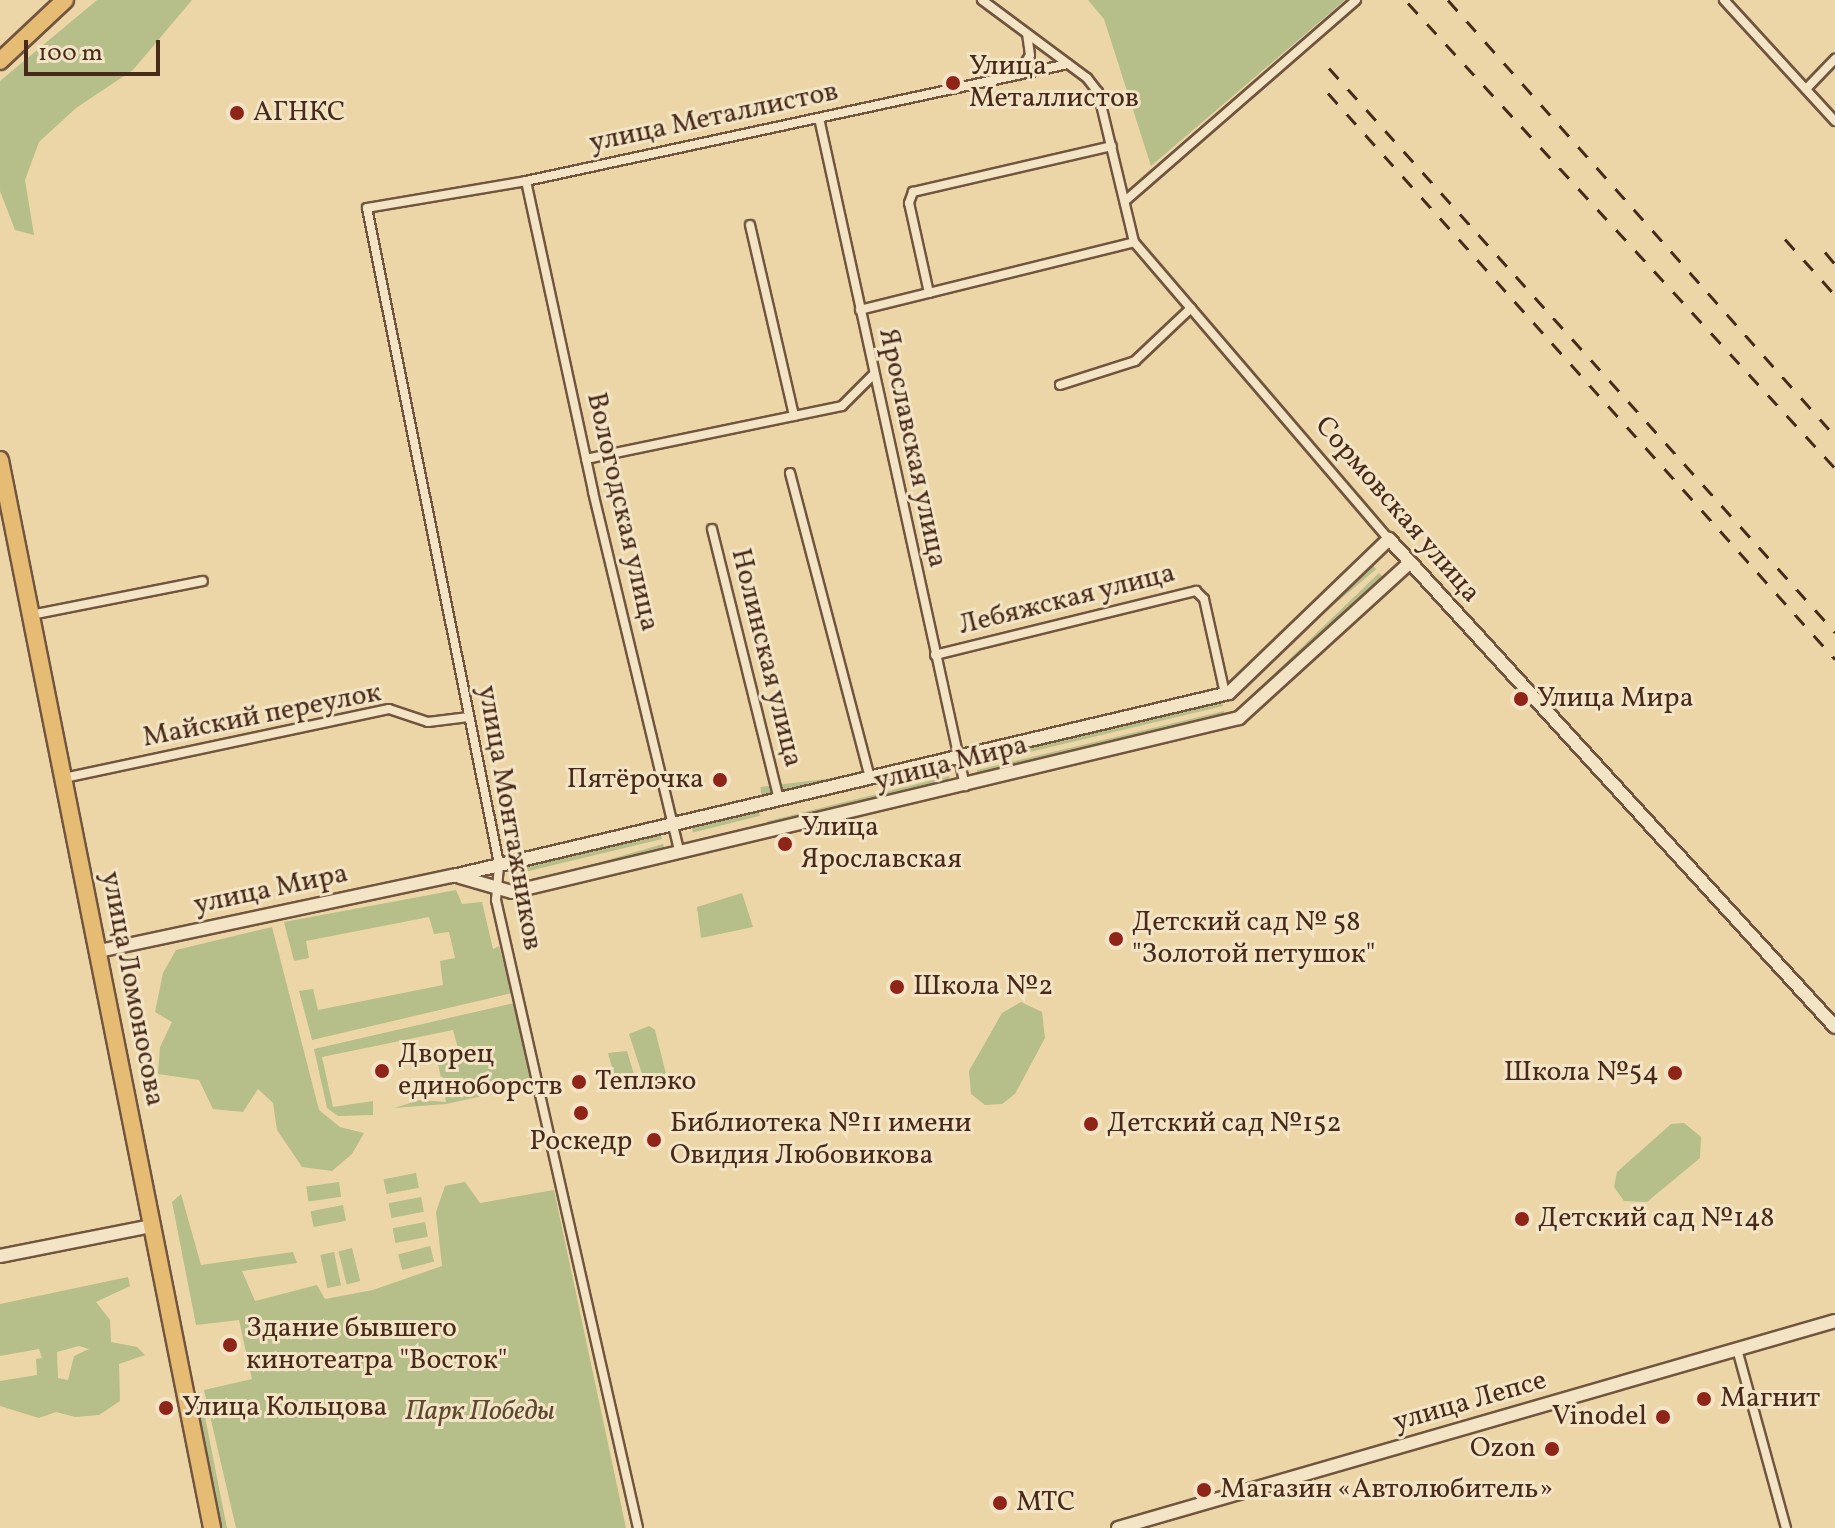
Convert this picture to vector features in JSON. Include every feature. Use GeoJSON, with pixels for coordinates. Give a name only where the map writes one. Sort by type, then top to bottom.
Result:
{"type":"FeatureCollection","features":[{"type":"Feature","properties":{"kind":"highway"},"geometry":{"type":"LineString","coordinates":[[0,61],[65,0]]}},
{"type":"Feature","properties":{"kind":"highway","name":"улица Ломоносова"},"geometry":{"type":"LineString","coordinates":[[0,460],[212,1528]]}},
{"type":"Feature","properties":{"kind":"street","name":"Сормовская улица"},"geometry":{"type":"LineString","coordinates":[[982,0],[1068,64],[1098,92],[1134,242],[1408,564],[1835,1027]]}},
{"type":"Feature","properties":{"kind":"street"},"geometry":{"type":"LineString","coordinates":[[1125,201],[1356,0]]}},
{"type":"Feature","properties":{"kind":"street"},"geometry":{"type":"LineString","coordinates":[[1724,0],[1835,121]]}},
{"type":"Feature","properties":{"kind":"street"},"geometry":{"type":"LineString","coordinates":[[1018,75],[1030,55],[1027,33]]}},
{"type":"Feature","properties":{"kind":"street"},"geometry":{"type":"LineString","coordinates":[[1806,89],[1835,59]]}},
{"type":"Feature","properties":{"kind":"street","name":"улица Металлистов"},"geometry":{"type":"LineString","coordinates":[[367,208],[526,181],[1068,64]]}},
{"type":"Feature","properties":{"kind":"street","name":"Ярославская улица"},"geometry":{"type":"LineString","coordinates":[[819,118],[965,786]]}},
{"type":"Feature","properties":{"kind":"street"},"geometry":{"type":"LineString","coordinates":[[929,293],[909,203],[913,192],[1112,146]]}},
{"type":"Feature","properties":{"kind":"street","name":"Вологодская улица"},"geometry":{"type":"LineString","coordinates":[[526,181],[586,459],[680,853]]}},
{"type":"Feature","properties":{"kind":"street","name":"улица Монтажников"},"geometry":{"type":"LineString","coordinates":[[367,208],[499,864],[495,890],[638,1528]]}},
{"type":"Feature","properties":{"kind":"street"},"geometry":{"type":"LineString","coordinates":[[750,225],[794,416]]}},
{"type":"Feature","properties":{"kind":"street"},"geometry":{"type":"LineString","coordinates":[[860,310],[1134,242]]}},
{"type":"Feature","properties":{"kind":"street"},"geometry":{"type":"LineString","coordinates":[[1060,385],[1135,361],[1191,308]]}},
{"type":"Feature","properties":{"kind":"street"},"geometry":{"type":"LineString","coordinates":[[586,459],[842,406],[873,375]]}},
{"type":"Feature","properties":{"kind":"street"},"geometry":{"type":"LineString","coordinates":[[790,473],[869,775]]}},
{"type":"Feature","properties":{"kind":"street","name":"Нолинская улица"},"geometry":{"type":"LineString","coordinates":[[712,529],[778,796]]}},
{"type":"Feature","properties":{"kind":"street"},"geometry":{"type":"LineString","coordinates":[[1225,694],[1389,539]]}},
{"type":"Feature","properties":{"kind":"street","name":"улица Мира"},"geometry":{"type":"LineString","coordinates":[[453,876],[495,890],[512,892],[1239,718],[1408,564]]}},
{"type":"Feature","properties":{"kind":"street"},"geometry":{"type":"LineString","coordinates":[[30,616],[203,581]]}},
{"type":"Feature","properties":{"kind":"street","name":"Лебяжская улица"},"geometry":{"type":"LineString","coordinates":[[935,655],[1196,591],[1204,599],[1225,694]]}},
{"type":"Feature","properties":{"kind":"street","name":"улица Мира"},"geometry":{"type":"LineString","coordinates":[[99,951],[453,876],[778,796],[1225,694]]}},
{"type":"Feature","properties":{"kind":"street","name":"Майский переулок"},"geometry":{"type":"LineString","coordinates":[[62,778],[389,709],[428,722],[469,717]]}},
{"type":"Feature","properties":{"kind":"street"},"geometry":{"type":"LineString","coordinates":[[0,1256],[152,1226]]}},
{"type":"Feature","properties":{"kind":"street","name":"улица Лепсе"},"geometry":{"type":"LineString","coordinates":[[1118,1528],[1835,1321]]}},
{"type":"Feature","properties":{"kind":"street"},"geometry":{"type":"LineString","coordinates":[[1737,1349],[1786,1528]]}},
{"type":"Feature","properties":{"kind":"green space"},"geometry":{"type":"Polygon","coordinates":[[[97,0],[192,0],[133,70],[76,108],[39,142],[25,180],[34,235],[15,230],[0,191],[0,81],[97,0]]]}},
{"type":"Feature","properties":{"kind":"green space"},"geometry":{"type":"Polygon","coordinates":[[[1088,0],[1345,0],[1151,166],[1104,19],[1088,0]]]}},
{"type":"Feature","properties":{"kind":"green space"},"geometry":{"type":"Polygon","coordinates":[[[1371,563],[1376,569],[1242,682],[1237,675],[1371,563]]]}},
{"type":"Feature","properties":{"kind":"green space"},"geometry":{"type":"Polygon","coordinates":[[[1379,573],[1384,578],[1257,698],[1253,694],[1379,573]]]}},
{"type":"Feature","properties":{"kind":"green space"},"geometry":{"type":"Polygon","coordinates":[[[1222,700],[1223,706],[975,765],[974,758],[1222,700]]]}},
{"type":"Feature","properties":{"kind":"green space"},"geometry":{"type":"Polygon","coordinates":[[[1224,711],[1225,716],[978,777],[977,770],[1224,711]]]}},
{"type":"Feature","properties":{"kind":"green space"},"geometry":{"type":"Polygon","coordinates":[[[947,764],[948,772],[761,795],[760,787],[947,764]]]}},
{"type":"Feature","properties":{"kind":"green space"},"geometry":{"type":"Polygon","coordinates":[[[949,776],[951,784],[769,829],[768,821],[949,776]]]}},
{"type":"Feature","properties":{"kind":"green space"},"geometry":{"type":"Polygon","coordinates":[[[758,808],[760,816],[693,832],[691,825],[758,808]]]}},
{"type":"Feature","properties":{"kind":"green space"},"geometry":{"type":"Polygon","coordinates":[[[660,831],[662,839],[512,875],[510,869],[660,831]]]}},
{"type":"Feature","properties":{"kind":"green space"},"geometry":{"type":"Polygon","coordinates":[[[663,844],[665,851],[517,893],[515,886],[663,844]]]}},
{"type":"Feature","properties":{"kind":"green space"},"geometry":{"type":"Polygon","coordinates":[[[456,890],[462,904],[482,902],[493,949],[499,946],[512,993],[312,1040],[299,991],[313,989],[318,1010],[443,985],[440,961],[455,958],[449,932],[434,934],[429,917],[306,941],[309,958],[294,961],[284,922],[456,890]]]}},
{"type":"Feature","properties":{"kind":"green space"},"geometry":{"type":"Polygon","coordinates":[[[742,893],[753,927],[701,938],[697,907],[742,893]]]}},
{"type":"Feature","properties":{"kind":"green space"},"geometry":{"type":"Polygon","coordinates":[[[272,927],[319,1110],[340,1127],[364,1133],[352,1154],[332,1171],[302,1167],[277,1130],[273,1103],[258,1089],[243,1112],[213,1109],[199,1080],[158,1074],[160,1047],[172,1022],[155,1012],[163,973],[176,950],[272,927]]]}},
{"type":"Feature","properties":{"kind":"green space"},"geometry":{"type":"Polygon","coordinates":[[[1021,1002],[1042,1012],[1045,1038],[1015,1094],[1002,1104],[985,1105],[971,1094],[969,1071],[1002,1013],[1021,1002]]]}},
{"type":"Feature","properties":{"kind":"green space"},"geometry":{"type":"Polygon","coordinates":[[[514,1003],[537,1084],[446,1104],[394,1108],[420,1100],[446,1102],[437,1059],[459,1052],[453,1030],[322,1057],[333,1107],[373,1101],[373,1115],[338,1116],[327,1108],[314,1049],[514,1003]]]}},
{"type":"Feature","properties":{"kind":"green space"},"geometry":{"type":"Polygon","coordinates":[[[649,1026],[655,1030],[666,1074],[645,1083],[629,1034],[649,1026]]]}},
{"type":"Feature","properties":{"kind":"green space"},"geometry":{"type":"Polygon","coordinates":[[[627,1051],[635,1078],[616,1082],[608,1053],[627,1051]]]}},
{"type":"Feature","properties":{"kind":"green space"},"geometry":{"type":"Polygon","coordinates":[[[1684,1123],[1701,1137],[1700,1158],[1647,1202],[1624,1201],[1614,1187],[1617,1172],[1671,1124],[1684,1123]]]}},
{"type":"Feature","properties":{"kind":"green space"},"geometry":{"type":"Polygon","coordinates":[[[416,1173],[419,1188],[386,1194],[384,1179],[416,1173]]]}},
{"type":"Feature","properties":{"kind":"green space"},"geometry":{"type":"Polygon","coordinates":[[[339,1182],[341,1197],[308,1201],[306,1187],[339,1182]]]}},
{"type":"Feature","properties":{"kind":"green space","name":"Парк Победы"},"geometry":{"type":"Polygon","coordinates":[[[465,1182],[480,1203],[554,1190],[626,1528],[236,1528],[204,1390],[252,1379],[239,1320],[196,1325],[172,1202],[181,1194],[201,1265],[293,1252],[297,1263],[242,1271],[255,1301],[317,1285],[325,1299],[373,1290],[442,1266],[436,1212],[445,1186],[465,1182]]]}},
{"type":"Feature","properties":{"kind":"green space"},"geometry":{"type":"Polygon","coordinates":[[[421,1197],[424,1212],[391,1218],[389,1203],[421,1197]]]}},
{"type":"Feature","properties":{"kind":"green space"},"geometry":{"type":"Polygon","coordinates":[[[343,1205],[346,1221],[314,1227],[311,1211],[343,1205]]]}},
{"type":"Feature","properties":{"kind":"green space"},"geometry":{"type":"Polygon","coordinates":[[[425,1222],[428,1237],[395,1243],[393,1228],[425,1222]]]}},
{"type":"Feature","properties":{"kind":"green space"},"geometry":{"type":"Polygon","coordinates":[[[430,1246],[434,1261],[402,1270],[398,1255],[430,1246]]]}},
{"type":"Feature","properties":{"kind":"green space"},"geometry":{"type":"Polygon","coordinates":[[[352,1248],[360,1281],[347,1284],[338,1251],[352,1248]]]}},
{"type":"Feature","properties":{"kind":"green space"},"geometry":{"type":"Polygon","coordinates":[[[334,1252],[341,1285],[327,1288],[320,1255],[334,1252]]]}},
{"type":"Feature","properties":{"kind":"green space"},"geometry":{"type":"Polygon","coordinates":[[[128,1277],[130,1286],[96,1302],[110,1320],[111,1342],[137,1347],[145,1355],[119,1364],[120,1401],[99,1415],[75,1417],[56,1412],[39,1418],[0,1406],[0,1381],[37,1375],[36,1359],[42,1358],[39,1349],[0,1356],[0,1304],[128,1277]],[[79,1346],[57,1352],[58,1378],[68,1380],[74,1356],[89,1349],[79,1346]]]}},
{"type":"Feature","properties":{"kind":"green space"},"geometry":{"type":"Polygon","coordinates":[[[200,1392],[227,1528],[220,1528],[193,1402],[200,1392]]]}},
{"type":"Feature","properties":{"kind":"railway"},"geometry":{"type":"LineString","coordinates":[[1448,0],[1835,436]]}},
{"type":"Feature","properties":{"kind":"railway"},"geometry":{"type":"LineString","coordinates":[[1408,3],[1835,468]]}},
{"type":"Feature","properties":{"kind":"railway"},"geometry":{"type":"LineString","coordinates":[[1329,68],[1835,632]]}},
{"type":"Feature","properties":{"kind":"railway"},"geometry":{"type":"LineString","coordinates":[[1328,93],[1835,659]]}},
{"type":"Feature","properties":{"kind":"railway"},"geometry":{"type":"LineString","coordinates":[[1785,239],[1835,295]]}},
{"type":"Feature","properties":{"kind":"railway"},"geometry":{"type":"LineString","coordinates":[[1825,252],[1835,264]]}},
{"type":"Feature","properties":{"kind":"place","name":"Улица Металлистов"},"geometry":{"type":"Point","coordinates":[953,83]}},
{"type":"Feature","properties":{"kind":"place","name":"АГНКС"},"geometry":{"type":"Point","coordinates":[237,113]}},
{"type":"Feature","properties":{"kind":"place","name":"Улица Мира"},"geometry":{"type":"Point","coordinates":[1521,699]}},
{"type":"Feature","properties":{"kind":"place","name":"Пятёрочка"},"geometry":{"type":"Point","coordinates":[720,780]}},
{"type":"Feature","properties":{"kind":"place","name":"Улица Ярославская"},"geometry":{"type":"Point","coordinates":[785,844]}},
{"type":"Feature","properties":{"kind":"place","name":"Детский сад № 58 \"Золотой петушок\""},"geometry":{"type":"Point","coordinates":[1116,939]}},
{"type":"Feature","properties":{"kind":"place","name":"Школа №2"},"geometry":{"type":"Point","coordinates":[897,987]}},
{"type":"Feature","properties":{"kind":"place","name":"Дворец единоборств"},"geometry":{"type":"Point","coordinates":[382,1071]}},
{"type":"Feature","properties":{"kind":"place","name":"Школа №54"},"geometry":{"type":"Point","coordinates":[1675,1073]}},
{"type":"Feature","properties":{"kind":"place","name":"Теплэко"},"geometry":{"type":"Point","coordinates":[579,1082]}},
{"type":"Feature","properties":{"kind":"place","name":"Роскедр"},"geometry":{"type":"Point","coordinates":[581,1113]}},
{"type":"Feature","properties":{"kind":"place","name":"Детский сад №152"},"geometry":{"type":"Point","coordinates":[1091,1124]}},
{"type":"Feature","properties":{"kind":"place","name":"Библиотека №11 имени Овидия Любовикова"},"geometry":{"type":"Point","coordinates":[654,1140]}},
{"type":"Feature","properties":{"kind":"place","name":"Детский сад №148"},"geometry":{"type":"Point","coordinates":[1522,1219]}},
{"type":"Feature","properties":{"kind":"place","name":"Здание бывшего кинотеатра \"Восток\""},"geometry":{"type":"Point","coordinates":[230,1345]}},
{"type":"Feature","properties":{"kind":"place","name":"Магнит"},"geometry":{"type":"Point","coordinates":[1704,1399]}},
{"type":"Feature","properties":{"kind":"place","name":"Улица Кольцова"},"geometry":{"type":"Point","coordinates":[166,1408]}},
{"type":"Feature","properties":{"kind":"place","name":"Vinodel"},"geometry":{"type":"Point","coordinates":[1663,1417]}},
{"type":"Feature","properties":{"kind":"place","name":"Ozon"},"geometry":{"type":"Point","coordinates":[1552,1449]}},
{"type":"Feature","properties":{"kind":"place","name":"Магазин «Автолюбитель»"},"geometry":{"type":"Point","coordinates":[1204,1490]}},
{"type":"Feature","properties":{"kind":"place","name":"МТС"},"geometry":{"type":"Point","coordinates":[1000,1503]}}]}
